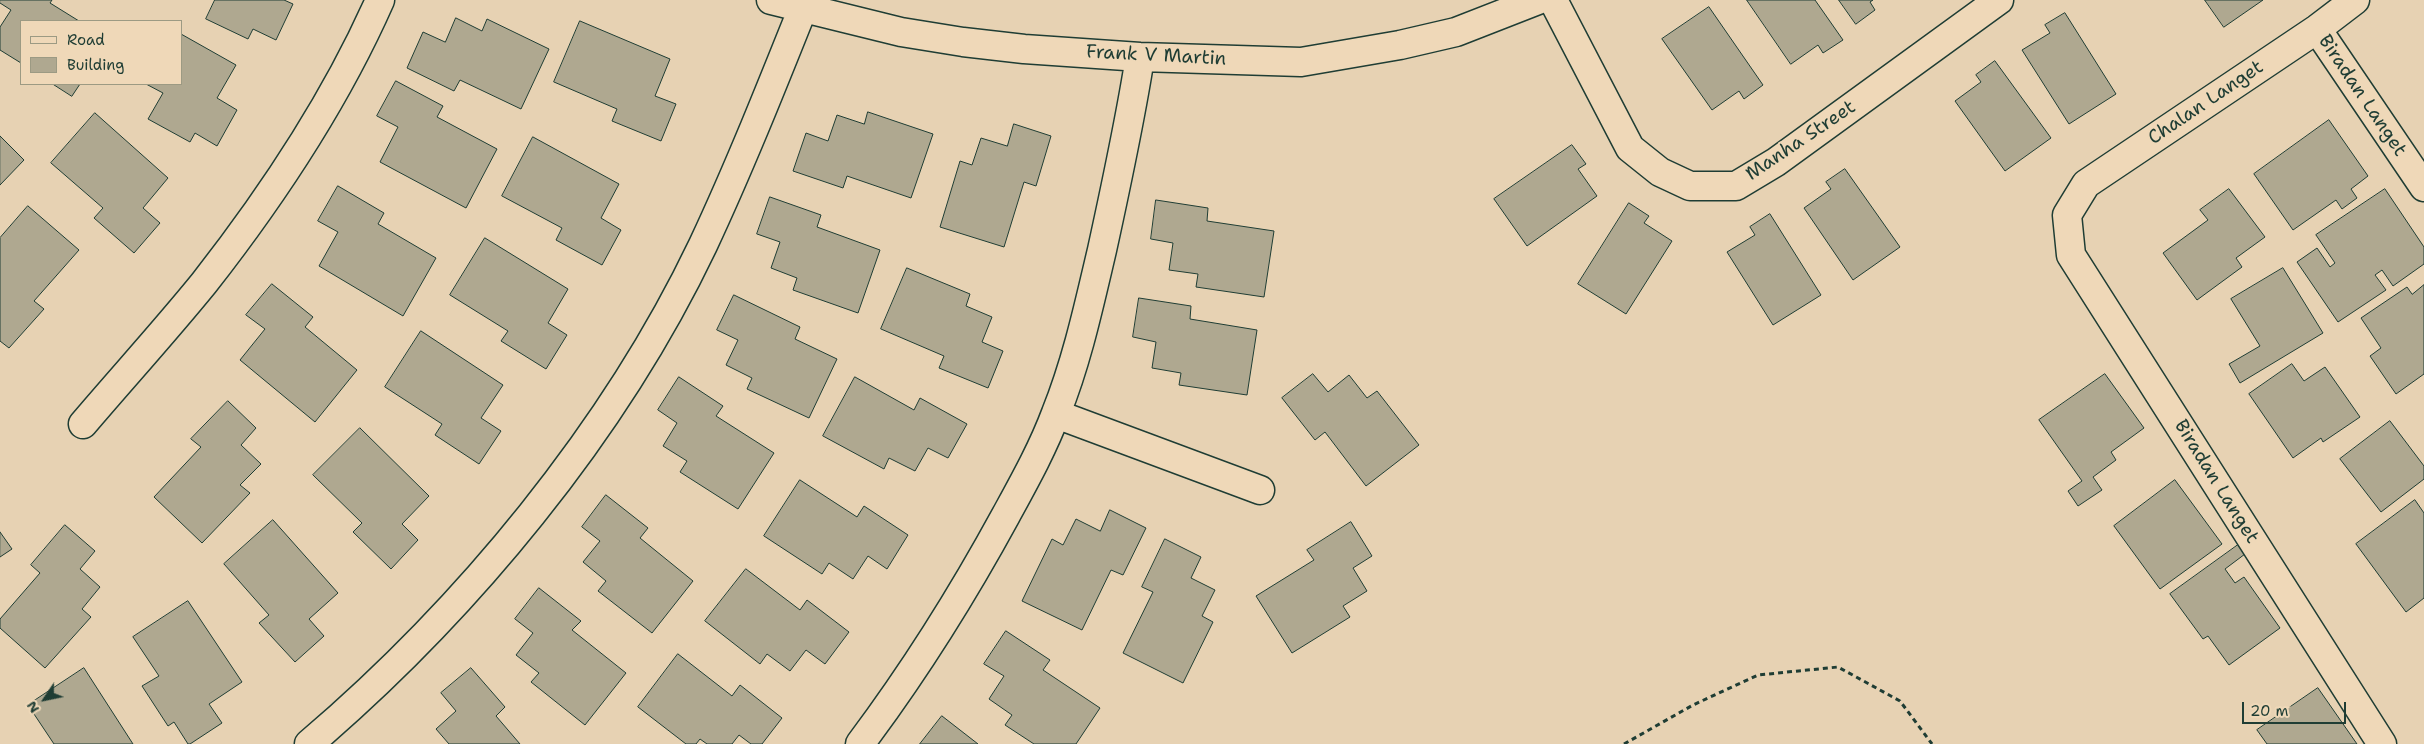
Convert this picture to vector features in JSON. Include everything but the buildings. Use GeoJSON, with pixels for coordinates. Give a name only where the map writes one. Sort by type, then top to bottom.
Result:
{"type":"FeatureCollection","features":[{"type":"Feature","properties":{"kind":"street"},"geometry":{"type":"LineString","coordinates":[[83,424],[203,283],[265,201],[306,141],[362,41],[380,0]]}},
{"type":"Feature","properties":{"kind":"street","name":"Frank V Martin"},"geometry":{"type":"LineString","coordinates":[[771,0],[900,32],[963,42],[1024,49],[1140,57],[1301,62],[1400,45],[1456,32],[1538,0]]}},
{"type":"Feature","properties":{"kind":"street","name":"Manha Street"},"geometry":{"type":"LineString","coordinates":[[1553,0],[1630,148],[1660,172],[1690,186],[1736,186],[1776,162],[1999,0]]}},
{"type":"Feature","properties":{"kind":"street","name":"Chalan Langet"},"geometry":{"type":"LineString","coordinates":[[2067,215],[2086,184],[2317,29],[2355,0]]}},
{"type":"Feature","properties":{"kind":"street"},"geometry":{"type":"LineString","coordinates":[[309,744],[424,638],[467,591],[554,484],[593,429],[636,364],[702,246],[768,95],[803,8]]}},
{"type":"Feature","properties":{"kind":"street","name":"Biradan Langet"},"geometry":{"type":"LineString","coordinates":[[2317,29],[2424,187]]}},
{"type":"Feature","properties":{"kind":"street"},"geometry":{"type":"LineString","coordinates":[[860,744],[954,605],[1027,476],[1056,414],[1075,356],[1094,282],[1129,129],[1140,57]]}},
{"type":"Feature","properties":{"kind":"street","name":"Biradan Langet"},"geometry":{"type":"LineString","coordinates":[[2067,215],[2071,254],[2382,744]]}},
{"type":"Feature","properties":{"kind":"street"},"geometry":{"type":"LineString","coordinates":[[1056,414],[1260,490]]}},
{"type":"Feature","properties":{"kind":"path"},"geometry":{"type":"LineString","coordinates":[[1624,744],[1693,705],[1758,675],[1838,667],[1900,701],[1932,744]]}}]}
